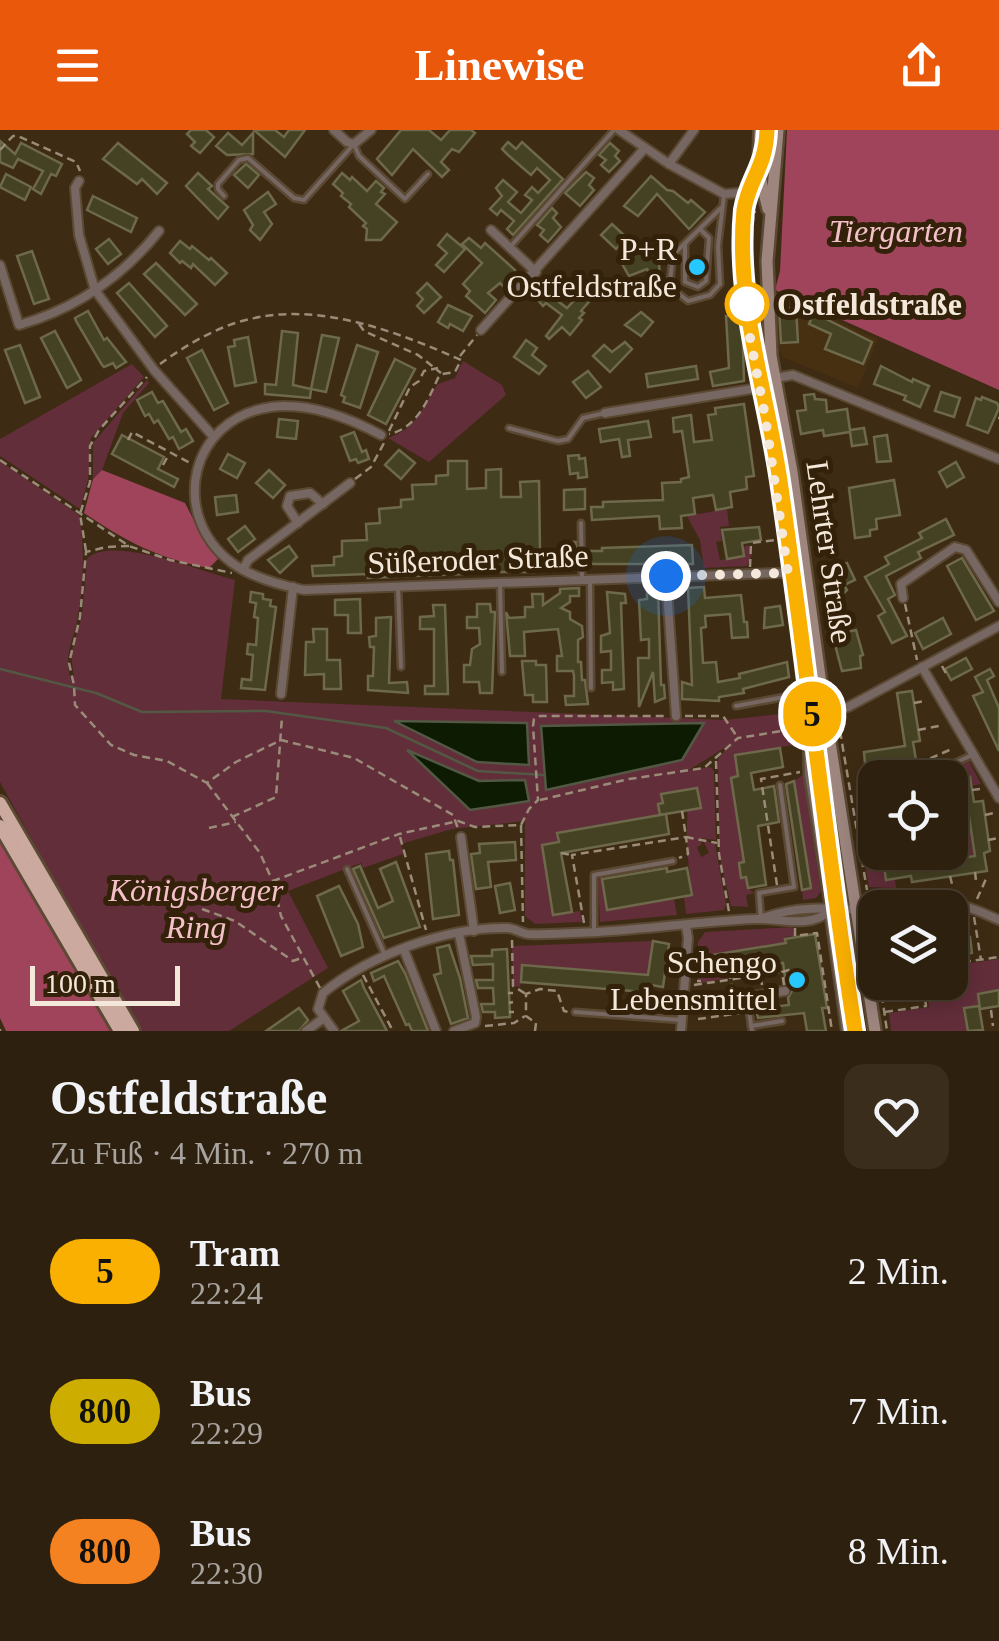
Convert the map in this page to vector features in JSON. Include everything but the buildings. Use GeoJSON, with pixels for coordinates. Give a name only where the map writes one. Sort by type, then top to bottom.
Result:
{"type":"FeatureCollection","features":[{"type":"Feature","properties":{"kind":"highway"},"geometry":{"type":"LineString","coordinates":[[0,803],[133,1031]]}},
{"type":"Feature","properties":{"kind":"highway"},"geometry":{"type":"LineString","coordinates":[[0,826],[120,1031]]}},
{"type":"Feature","properties":{"kind":"main road"},"geometry":{"type":"LineString","coordinates":[[760,130],[767,192]]}},
{"type":"Feature","properties":{"kind":"main road"},"geometry":{"type":"LineString","coordinates":[[767,192],[778,130]]}},
{"type":"Feature","properties":{"kind":"main road","name":"Lehrter Straße"},"geometry":{"type":"LineString","coordinates":[[767,192],[767,278],[775,382],[863,890]]}},
{"type":"Feature","properties":{"kind":"main road","name":"Lehrter Straße"},"geometry":{"type":"LineString","coordinates":[[873,1000],[875,1031]]}},
{"type":"Feature","properties":{"kind":"street"},"geometry":{"type":"LineString","coordinates":[[334,130],[354,144],[370,130]]}},
{"type":"Feature","properties":{"kind":"street"},"geometry":{"type":"LineString","coordinates":[[616,130],[724,194],[767,192]]}},
{"type":"Feature","properties":{"kind":"street"},"geometry":{"type":"LineString","coordinates":[[669,164],[694,130]]}},
{"type":"Feature","properties":{"kind":"street"},"geometry":{"type":"LineString","coordinates":[[481,330],[645,148]]}},
{"type":"Feature","properties":{"kind":"street"},"geometry":{"type":"LineString","coordinates":[[79,181],[75,188],[77,223],[95,290],[154,370],[212,435]]}},
{"type":"Feature","properties":{"kind":"street"},"geometry":{"type":"LineString","coordinates":[[491,230],[536,272]]}},
{"type":"Feature","properties":{"kind":"street"},"geometry":{"type":"LineString","coordinates":[[7,328],[54,313],[95,290],[142,252],[159,231]]}},
{"type":"Feature","properties":{"kind":"street"},"geometry":{"type":"LineString","coordinates":[[0,264],[19,325]]}},
{"type":"Feature","properties":{"kind":"street"},"geometry":{"type":"LineString","coordinates":[[605,413],[758,388],[792,375],[999,458]]}},
{"type":"Feature","properties":{"kind":"street"},"geometry":{"type":"LineString","coordinates":[[350,483],[248,560],[243,570],[219,551],[200,520],[196,504],[196,471],[212,435],[256,410],[290,406],[328,414],[384,435]]}},
{"type":"Feature","properties":{"kind":"street"},"geometry":{"type":"LineString","coordinates":[[298,523],[287,506],[290,496],[310,493],[322,504]]}},
{"type":"Feature","properties":{"kind":"street"},"geometry":{"type":"LineString","coordinates":[[903,598],[901,584],[955,548],[966,550],[999,602]]}},
{"type":"Feature","properties":{"kind":"street","name":"Süßeroder Straße"},"geometry":{"type":"LineString","coordinates":[[243,570],[293,588],[322,590],[806,572]]}},
{"type":"Feature","properties":{"kind":"street"},"geometry":{"type":"LineString","coordinates":[[666,576],[676,716]]}},
{"type":"Feature","properties":{"kind":"street"},"geometry":{"type":"LineString","coordinates":[[281,694],[293,588]]}},
{"type":"Feature","properties":{"kind":"street"},"geometry":{"type":"LineString","coordinates":[[848,706],[999,626]]}},
{"type":"Feature","properties":{"kind":"street"},"geometry":{"type":"LineString","coordinates":[[922,667],[996,784],[999,798]]}},
{"type":"Feature","properties":{"kind":"street"},"geometry":{"type":"LineString","coordinates":[[461,836],[474,931]]}},
{"type":"Feature","properties":{"kind":"street"},"geometry":{"type":"LineString","coordinates":[[968,906],[999,920]]}},
{"type":"Feature","properties":{"kind":"street"},"geometry":{"type":"LineString","coordinates":[[334,1031],[318,1004],[323,993],[386,957],[458,934],[512,928],[523,934],[761,919],[780,922],[816,919],[829,911],[858,910]]}},
{"type":"Feature","properties":{"kind":"street"},"geometry":{"type":"LineString","coordinates":[[829,911],[846,1031]]}},
{"type":"Feature","properties":{"kind":"street"},"geometry":{"type":"LineString","coordinates":[[681,1031],[686,926]]}},
{"type":"Feature","properties":{"kind":"street"},"geometry":{"type":"LineString","coordinates":[[454,1031],[475,1024],[476,1017],[458,934]]}},
{"type":"Feature","properties":{"kind":"street"},"geometry":{"type":"LineString","coordinates":[[404,950],[436,1031]]}},
{"type":"Feature","properties":{"kind":"street"},"geometry":{"type":"LineString","coordinates":[[682,1007],[786,991]]}},
{"type":"Feature","properties":{"kind":"street"},"geometry":{"type":"LineString","coordinates":[[306,1031],[324,1018]]}},
{"type":"Feature","properties":{"kind":"lane"},"geometry":{"type":"LineString","coordinates":[[509,247],[616,130]]}},
{"type":"Feature","properties":{"kind":"lane"},"geometry":{"type":"LineString","coordinates":[[224,196],[218,184],[239,160],[248,158],[294,198],[304,200],[354,144],[359,156],[406,199],[428,174]]}},
{"type":"Feature","properties":{"kind":"lane"},"geometry":{"type":"LineString","coordinates":[[721,208],[674,255],[670,280],[681,298],[688,301],[716,292],[720,284],[719,236],[724,194]]}},
{"type":"Feature","properties":{"kind":"lane"},"geometry":{"type":"LineString","coordinates":[[685,244],[685,282],[698,286],[706,281],[709,238],[700,229]]}},
{"type":"Feature","properties":{"kind":"lane"},"geometry":{"type":"LineString","coordinates":[[709,238],[719,236]]}},
{"type":"Feature","properties":{"kind":"lane"},"geometry":{"type":"LineString","coordinates":[[509,428],[568,439],[583,418],[605,413]]}},
{"type":"Feature","properties":{"kind":"lane"},"geometry":{"type":"LineString","coordinates":[[582,523],[592,688]]}},
{"type":"Feature","properties":{"kind":"lane"},"geometry":{"type":"LineString","coordinates":[[788,573],[806,728],[807,770],[829,911]]}},
{"type":"Feature","properties":{"kind":"lane"},"geometry":{"type":"LineString","coordinates":[[500,583],[502,672]]}},
{"type":"Feature","properties":{"kind":"lane"},"geometry":{"type":"LineString","coordinates":[[398,587],[401,667]]}},
{"type":"Feature","properties":{"kind":"lane"},"geometry":{"type":"LineString","coordinates":[[736,706],[802,694]]}},
{"type":"Feature","properties":{"kind":"lane"},"geometry":{"type":"LineString","coordinates":[[961,760],[974,754]]}},
{"type":"Feature","properties":{"kind":"lane"},"geometry":{"type":"LineString","coordinates":[[761,919],[759,893],[794,887],[780,785]]}},
{"type":"Feature","properties":{"kind":"lane"},"geometry":{"type":"LineString","coordinates":[[594,932],[594,875],[673,861]]}},
{"type":"Feature","properties":{"kind":"lane"},"geometry":{"type":"LineString","coordinates":[[347,869],[386,957]]}},
{"type":"Feature","properties":{"kind":"lane"},"geometry":{"type":"LineString","coordinates":[[747,998],[752,1029],[782,1020]]}},
{"type":"Feature","properties":{"kind":"lane"},"geometry":{"type":"LineString","coordinates":[[575,1012],[682,1020]]}},
{"type":"Feature","properties":{"kind":"path"},"geometry":{"type":"LineString","coordinates":[[0,150],[13,136],[18,136],[76,162],[81,169],[79,181]]}},
{"type":"Feature","properties":{"kind":"path"},"geometry":{"type":"LineString","coordinates":[[738,210],[744,306],[788,573]]}},
{"type":"Feature","properties":{"kind":"path"},"geometry":{"type":"LineString","coordinates":[[750,238],[751,211]]}},
{"type":"Feature","properties":{"kind":"path"},"geometry":{"type":"LineString","coordinates":[[323,993],[281,916],[273,882],[260,854],[207,783],[168,762],[110,745],[81,716],[68,662],[80,618],[86,552],[80,514],[90,482],[93,439],[154,370],[202,338],[253,318],[301,316],[358,322],[390,331],[461,360],[456,372],[442,374]]}},
{"type":"Feature","properties":{"kind":"path"},"geometry":{"type":"LineString","coordinates":[[358,322],[364,331],[438,368],[442,374]]}},
{"type":"Feature","properties":{"kind":"path"},"geometry":{"type":"LineString","coordinates":[[754,323],[756,333]]}},
{"type":"Feature","properties":{"kind":"path"},"geometry":{"type":"LineString","coordinates":[[458,358],[481,330]]}},
{"type":"Feature","properties":{"kind":"path"},"geometry":{"type":"LineString","coordinates":[[387,341],[390,331]]}},
{"type":"Feature","properties":{"kind":"path"},"geometry":{"type":"LineString","coordinates":[[350,483],[372,467],[410,387],[424,371],[438,368]]}},
{"type":"Feature","properties":{"kind":"path"},"geometry":{"type":"LineString","coordinates":[[384,435],[399,432],[414,420],[442,374]]}},
{"type":"Feature","properties":{"kind":"path"},"geometry":{"type":"LineString","coordinates":[[128,440],[132,432],[193,464]]}},
{"type":"Feature","properties":{"kind":"path"},"geometry":{"type":"LineString","coordinates":[[137,445],[141,438]]}},
{"type":"Feature","properties":{"kind":"path"},"geometry":{"type":"LineString","coordinates":[[148,451],[152,443]]}},
{"type":"Feature","properties":{"kind":"path"},"geometry":{"type":"LineString","coordinates":[[158,456],[162,449]]}},
{"type":"Feature","properties":{"kind":"path"},"geometry":{"type":"LineString","coordinates":[[163,465],[170,453]]}},
{"type":"Feature","properties":{"kind":"path"},"geometry":{"type":"LineString","coordinates":[[0,460],[129,546]]}},
{"type":"Feature","properties":{"kind":"path"},"geometry":{"type":"LineString","coordinates":[[748,574],[751,544],[775,540]]}},
{"type":"Feature","properties":{"kind":"path"},"geometry":{"type":"LineString","coordinates":[[86,552],[106,546],[129,546],[228,574],[243,570]]}},
{"type":"Feature","properties":{"kind":"path"},"geometry":{"type":"LineString","coordinates":[[903,598],[916,657],[922,667]]}},
{"type":"Feature","properties":{"kind":"path"},"geometry":{"type":"LineString","coordinates":[[914,702],[925,702]]}},
{"type":"Feature","properties":{"kind":"path"},"geometry":{"type":"LineString","coordinates":[[538,800],[532,726],[540,716],[723,716],[738,738]]}},
{"type":"Feature","properties":{"kind":"path"},"geometry":{"type":"LineString","coordinates":[[232,817],[276,797],[282,717]]}},
{"type":"Feature","properties":{"kind":"path"},"geometry":{"type":"LineString","coordinates":[[918,730],[940,726]]}},
{"type":"Feature","properties":{"kind":"path"},"geometry":{"type":"LineString","coordinates":[[523,934],[522,825],[538,800],[704,768],[738,738],[806,728]]}},
{"type":"Feature","properties":{"kind":"path"},"geometry":{"type":"LineString","coordinates":[[843,739],[858,838]]}},
{"type":"Feature","properties":{"kind":"path"},"geometry":{"type":"LineString","coordinates":[[207,783],[236,762],[280,740],[354,758],[454,815],[461,836]]}},
{"type":"Feature","properties":{"kind":"path"},"geometry":{"type":"LineString","coordinates":[[927,760],[954,748]]}},
{"type":"Feature","properties":{"kind":"path"},"geometry":{"type":"LineString","coordinates":[[716,759],[718,843],[730,921]]}},
{"type":"Feature","properties":{"kind":"path"},"geometry":{"type":"LineString","coordinates":[[778,890],[761,779],[807,770]]}},
{"type":"Feature","properties":{"kind":"path"},"geometry":{"type":"LineString","coordinates":[[972,790],[996,784]]}},
{"type":"Feature","properties":{"kind":"path"},"geometry":{"type":"LineString","coordinates":[[673,861],[688,854],[682,811]]}},
{"type":"Feature","properties":{"kind":"path"},"geometry":{"type":"LineString","coordinates":[[985,814],[994,814]]}},
{"type":"Feature","properties":{"kind":"path"},"geometry":{"type":"LineString","coordinates":[[273,882],[399,834],[458,821],[476,827],[522,825]]}},
{"type":"Feature","properties":{"kind":"path"},"geometry":{"type":"LineString","coordinates":[[209,828],[236,822]]}},
{"type":"Feature","properties":{"kind":"path"},"geometry":{"type":"LineString","coordinates":[[399,834],[429,941]]}},
{"type":"Feature","properties":{"kind":"path"},"geometry":{"type":"LineString","coordinates":[[562,852],[686,837],[718,843]]}},
{"type":"Feature","properties":{"kind":"path"},"geometry":{"type":"LineString","coordinates":[[988,840],[998,838]]}},
{"type":"Feature","properties":{"kind":"path"},"geometry":{"type":"LineString","coordinates":[[575,853],[584,925]]}},
{"type":"Feature","properties":{"kind":"path"},"geometry":{"type":"LineString","coordinates":[[400,870],[408,867]]}},
{"type":"Feature","properties":{"kind":"path"},"geometry":{"type":"LineString","coordinates":[[975,872],[976,880]]}},
{"type":"Feature","properties":{"kind":"path"},"geometry":{"type":"LineString","coordinates":[[950,876],[952,884]]}},
{"type":"Feature","properties":{"kind":"path"},"geometry":{"type":"LineString","coordinates":[[566,879],[576,877]]}},
{"type":"Feature","properties":{"kind":"path"},"geometry":{"type":"LineString","coordinates":[[981,960],[974,908],[986,879]]}},
{"type":"Feature","properties":{"kind":"path"},"geometry":{"type":"LineString","coordinates":[[406,886],[413,883]]}},
{"type":"Feature","properties":{"kind":"path"},"geometry":{"type":"LineString","coordinates":[[410,903],[418,900]]}},
{"type":"Feature","properties":{"kind":"path"},"geometry":{"type":"LineString","coordinates":[[570,904],[580,902]]}},
{"type":"Feature","properties":{"kind":"path"},"geometry":{"type":"LineString","coordinates":[[202,908],[235,921],[293,961],[302,957]]}},
{"type":"Feature","properties":{"kind":"path"},"geometry":{"type":"LineString","coordinates":[[416,918],[422,916]]}},
{"type":"Feature","properties":{"kind":"path"},"geometry":{"type":"LineString","coordinates":[[523,920],[512,928],[510,973],[513,986],[526,994]]}},
{"type":"Feature","properties":{"kind":"path"},"geometry":{"type":"LineString","coordinates":[[796,936],[817,933],[832,1031]]}},
{"type":"Feature","properties":{"kind":"path"},"geometry":{"type":"LineString","coordinates":[[845,934],[850,968]]}},
{"type":"Feature","properties":{"kind":"path"},"geometry":{"type":"LineString","coordinates":[[968,960],[999,957]]}},
{"type":"Feature","properties":{"kind":"path"},"geometry":{"type":"LineString","coordinates":[[698,975],[697,983],[731,980],[782,972],[791,969],[789,962]]}},
{"type":"Feature","properties":{"kind":"path"},"geometry":{"type":"LineString","coordinates":[[760,967],[764,994]]}},
{"type":"Feature","properties":{"kind":"path"},"geometry":{"type":"LineString","coordinates":[[360,969],[372,998],[393,1031]]}},
{"type":"Feature","properties":{"kind":"path"},"geometry":{"type":"LineString","coordinates":[[730,971],[734,999]]}},
{"type":"Feature","properties":{"kind":"path"},"geometry":{"type":"LineString","coordinates":[[782,972],[786,991]]}},
{"type":"Feature","properties":{"kind":"path"},"geometry":{"type":"LineString","coordinates":[[526,994],[540,989],[557,991],[564,1011],[575,1012]]}},
{"type":"Feature","properties":{"kind":"path"},"geometry":{"type":"LineString","coordinates":[[526,994],[526,1016]]}},
{"type":"Feature","properties":{"kind":"path"},"geometry":{"type":"LineString","coordinates":[[883,1000],[888,1031]]}},
{"type":"Feature","properties":{"kind":"path"},"geometry":{"type":"LineString","coordinates":[[885,1012],[926,1006],[925,1000]]}},
{"type":"Feature","properties":{"kind":"path"},"geometry":{"type":"LineString","coordinates":[[984,1015],[991,1012],[993,1026]]}},
{"type":"Feature","properties":{"kind":"path"},"geometry":{"type":"LineString","coordinates":[[698,1019],[744,1013]]}},
{"type":"Feature","properties":{"kind":"path"},"geometry":{"type":"LineString","coordinates":[[475,1024],[514,1023],[526,1016]]}},
{"type":"Feature","properties":{"kind":"path"},"geometry":{"type":"LineString","coordinates":[[526,1016],[536,1023],[535,1031]]}},
{"type":"Feature","properties":{"kind":"shaded area"},"geometry":{"type":"Polygon","coordinates":[[[776,293],[878,339],[858,388],[782,357],[776,293]]]}},
{"type":"Feature","properties":{"kind":"shaded area"},"geometry":{"type":"Polygon","coordinates":[[[394,721],[527,723],[529,765],[477,762],[394,721]]]}},
{"type":"Feature","properties":{"kind":"shaded area"},"geometry":{"type":"Polygon","coordinates":[[[704,723],[682,760],[546,790],[541,726],[704,723]]]}},
{"type":"Feature","properties":{"kind":"shaded area"},"geometry":{"type":"Polygon","coordinates":[[[407,750],[479,781],[525,780],[529,801],[470,810],[407,750]]]}},
{"type":"Feature","properties":{"kind":"green space","name":"Tiergarten"},"geometry":{"type":"Polygon","coordinates":[[[787,130],[999,130],[999,390],[775,290],[780,271],[787,130]]]}},
{"type":"Feature","properties":{"kind":"green space"},"geometry":{"type":"Polygon","coordinates":[[[463,361],[502,385],[506,395],[429,462],[388,438],[413,423],[438,384],[455,378],[463,361]]]}},
{"type":"Feature","properties":{"kind":"green space"},"geometry":{"type":"Polygon","coordinates":[[[132,364],[144,377],[91,438],[88,480],[80,509],[0,456],[0,439],[132,364]]]}},
{"type":"Feature","properties":{"kind":"green space"},"geometry":{"type":"Polygon","coordinates":[[[147,380],[149,383],[123,413],[102,470],[93,479],[93,443],[147,380]]]}},
{"type":"Feature","properties":{"kind":"green space","name":"Königsberger Ring"},"geometry":{"type":"Polygon","coordinates":[[[0,461],[79,515],[82,581],[68,661],[74,679],[71,653],[82,616],[87,559],[99,552],[116,551],[158,557],[235,580],[221,699],[725,720],[799,712],[792,735],[799,735],[800,744],[744,753],[740,776],[731,778],[744,862],[739,864],[741,878],[746,877],[748,888],[754,893],[746,895],[748,907],[731,906],[719,854],[718,759],[729,745],[689,770],[710,767],[714,771],[716,840],[701,838],[697,847],[701,857],[709,853],[703,840],[715,844],[724,910],[686,914],[684,897],[693,895],[687,841],[690,788],[662,794],[660,815],[558,832],[559,842],[542,845],[553,915],[580,911],[582,922],[535,924],[525,916],[525,821],[452,829],[401,844],[403,854],[363,868],[361,863],[288,891],[328,968],[229,1031],[142,1031],[0,782],[0,461]]]}},
{"type":"Feature","properties":{"kind":"green space"},"geometry":{"type":"Polygon","coordinates":[[[102,470],[185,503],[218,559],[209,568],[158,554],[84,513],[93,479],[102,470]]]}},
{"type":"Feature","properties":{"kind":"green space"},"geometry":{"type":"Polygon","coordinates":[[[727,509],[729,526],[720,527],[722,541],[716,542],[720,560],[744,557],[743,548],[748,545],[752,554],[747,566],[704,568],[700,540],[687,516],[727,509]]]}},
{"type":"Feature","properties":{"kind":"green space"},"geometry":{"type":"Polygon","coordinates":[[[968,759],[981,784],[968,785],[968,759]]]}},
{"type":"Feature","properties":{"kind":"green space"},"geometry":{"type":"Polygon","coordinates":[[[803,775],[821,891],[816,898],[803,900],[802,890],[810,888],[794,781],[803,775]]]}},
{"type":"Feature","properties":{"kind":"green space"},"geometry":{"type":"Polygon","coordinates":[[[968,810],[975,856],[968,857],[968,810]]]}},
{"type":"Feature","properties":{"kind":"green space"},"geometry":{"type":"Polygon","coordinates":[[[0,839],[112,1031],[6,1031],[0,1018],[0,839]]]}},
{"type":"Feature","properties":{"kind":"green space"},"geometry":{"type":"Polygon","coordinates":[[[866,870],[885,870],[886,880],[895,879],[896,888],[869,887],[866,870]]]}},
{"type":"Feature","properties":{"kind":"green space"},"geometry":{"type":"Polygon","coordinates":[[[611,876],[602,880],[608,910],[674,899],[677,915],[600,922],[598,881],[611,876]]]}},
{"type":"Feature","properties":{"kind":"green space"},"geometry":{"type":"Polygon","coordinates":[[[793,927],[794,936],[785,937],[786,943],[706,956],[709,974],[727,971],[728,978],[702,983],[698,980],[698,942],[705,932],[793,927]]]}},
{"type":"Feature","properties":{"kind":"green space"},"geometry":{"type":"Polygon","coordinates":[[[653,941],[648,977],[523,965],[520,987],[513,986],[512,946],[653,941]]]}},
{"type":"Feature","properties":{"kind":"green space"},"geometry":{"type":"Polygon","coordinates":[[[999,959],[999,990],[978,993],[979,1005],[964,1008],[968,1031],[891,1031],[889,1013],[929,1007],[928,1000],[968,1000],[968,963],[999,959]]]}},
{"type":"Feature","properties":{"kind":"waterway"},"geometry":{"type":"LineString","coordinates":[[0,669],[96,693],[142,712],[266,711],[386,728],[478,771],[544,775]]}},
{"type":"Feature","properties":{"kind":"tram line"},"geometry":{"type":"LineString","coordinates":[[767,130],[764,158],[746,194],[743,210],[749,317],[770,419],[791,557],[855,1031]]}},
{"type":"Feature","properties":{"kind":"tram line","name":"5"},"geometry":{"type":"LineString","coordinates":[[767,130],[760,173],[746,194],[743,217],[748,309],[787,529],[855,1031]]}},
{"type":"Feature","properties":{"kind":"place","name":"P+R Ostfeldstraße"},"geometry":{"type":"Point","coordinates":[697,267]}},
{"type":"Feature","properties":{"kind":"place","name":"Ostfeldstraße"},"geometry":{"type":"Point","coordinates":[747,304]}},
{"type":"Feature","properties":{"kind":"place","name":"Schengo Lebensmittel"},"geometry":{"type":"Point","coordinates":[797,980]}},
{"type":"Feature","properties":{"kind":"route"},"geometry":{"type":"LineString","coordinates":[[666,576],[788,573],[765,416],[747,334],[747,304]]}}]}
